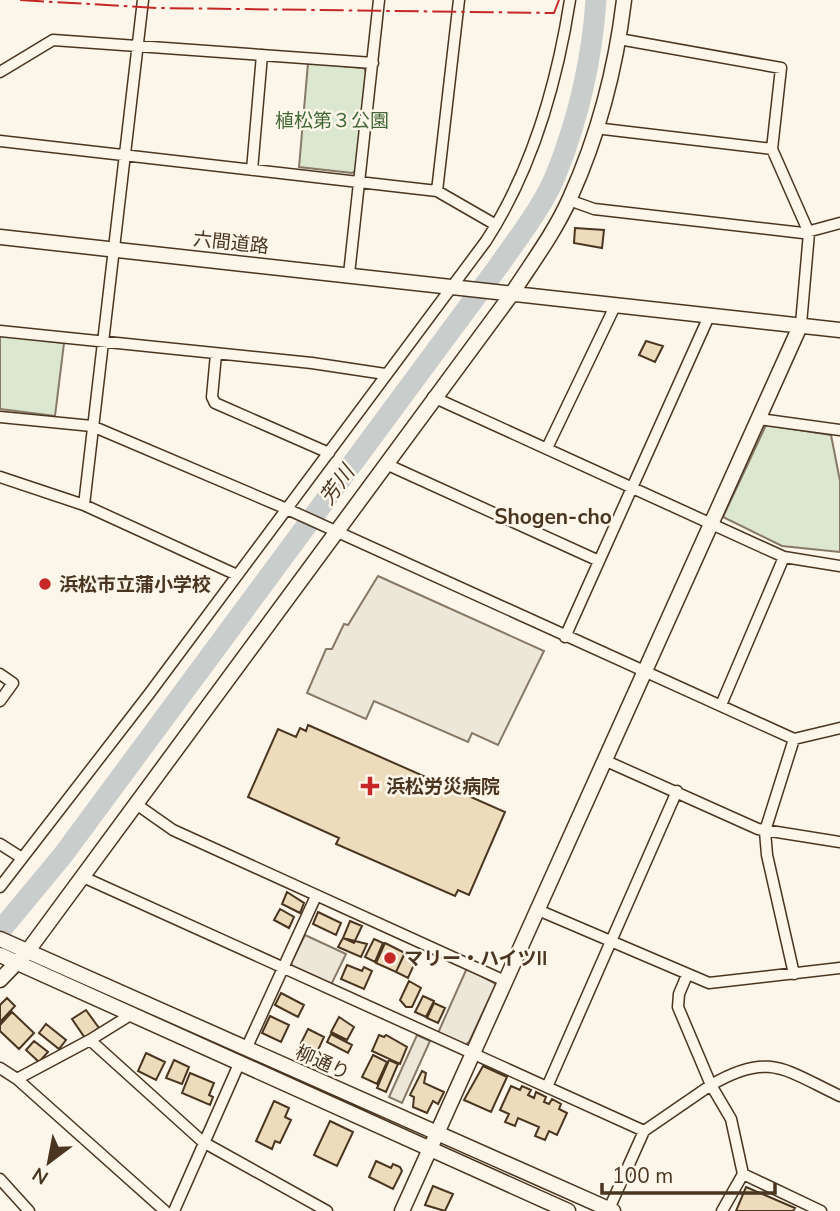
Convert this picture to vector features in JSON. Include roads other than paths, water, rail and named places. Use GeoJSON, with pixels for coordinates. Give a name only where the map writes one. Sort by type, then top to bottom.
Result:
{"type":"FeatureCollection","features":[{"type":"Feature","properties":{"kind":"street"},"geometry":{"type":"LineString","coordinates":[[83,505],[143,0]]}},
{"type":"Feature","properties":{"kind":"street"},"geometry":{"type":"LineString","coordinates":[[349,274],[379,0]]}},
{"type":"Feature","properties":{"kind":"street"},"geometry":{"type":"LineString","coordinates":[[437,191],[459,0]]}},
{"type":"Feature","properties":{"kind":"street"},"geometry":{"type":"LineString","coordinates":[[0,887],[289,510],[385,374],[454,288],[496,225],[538,130],[560,61],[568,0]]}},
{"type":"Feature","properties":{"kind":"street"},"geometry":{"type":"LineString","coordinates":[[0,980],[14,955],[83,877],[333,530],[386,464],[569,200],[595,128],[619,39],[624,0]]}},
{"type":"Feature","properties":{"kind":"street"},"geometry":{"type":"LineString","coordinates":[[402,1211],[801,324],[809,233],[772,149],[781,68],[619,39]]}},
{"type":"Feature","properties":{"kind":"street"},"geometry":{"type":"LineString","coordinates":[[0,72],[53,40],[373,62]]}},
{"type":"Feature","properties":{"kind":"street"},"geometry":{"type":"LineString","coordinates":[[252,170],[262,55]]}},
{"type":"Feature","properties":{"kind":"street"},"geometry":{"type":"LineString","coordinates":[[595,128],[772,149]]}},
{"type":"Feature","properties":{"kind":"street"},"geometry":{"type":"LineString","coordinates":[[0,141],[437,191],[496,225]]}},
{"type":"Feature","properties":{"kind":"street"},"geometry":{"type":"LineString","coordinates":[[569,200],[594,209],[809,233],[840,223]]}},
{"type":"Feature","properties":{"kind":"street","name":"六間道路"},"geometry":{"type":"LineString","coordinates":[[0,237],[349,274],[505,295]]}},
{"type":"Feature","properties":{"kind":"street"},"geometry":{"type":"LineString","coordinates":[[505,295],[616,304],[840,330]]}},
{"type":"Feature","properties":{"kind":"street"},"geometry":{"type":"LineString","coordinates":[[548,448],[616,304]]}},
{"type":"Feature","properties":{"kind":"street"},"geometry":{"type":"LineString","coordinates":[[565,637],[710,314]]}},
{"type":"Feature","properties":{"kind":"street"},"geometry":{"type":"LineString","coordinates":[[0,331],[385,374]]}},
{"type":"Feature","properties":{"kind":"street"},"geometry":{"type":"LineString","coordinates":[[216,354],[212,400],[329,453]]}},
{"type":"Feature","properties":{"kind":"street"},"geometry":{"type":"LineString","coordinates":[[433,397],[784,557],[840,566]]}},
{"type":"Feature","properties":{"kind":"street"},"geometry":{"type":"LineString","coordinates":[[0,416],[92,426],[289,510],[643,673],[794,739],[840,728]]}},
{"type":"Feature","properties":{"kind":"street"},"geometry":{"type":"LineString","coordinates":[[759,419],[840,432]]}},
{"type":"Feature","properties":{"kind":"street"},"geometry":{"type":"LineString","coordinates":[[386,464],[599,561]]}},
{"type":"Feature","properties":{"kind":"street"},"geometry":{"type":"LineString","coordinates":[[0,477],[83,505],[237,575]]}},
{"type":"Feature","properties":{"kind":"street"},"geometry":{"type":"LineString","coordinates":[[721,705],[784,557]]}},
{"type":"Feature","properties":{"kind":"street"},"geometry":{"type":"LineString","coordinates":[[0,674],[13,683],[0,701]]}},
{"type":"Feature","properties":{"kind":"street"},"geometry":{"type":"LineString","coordinates":[[794,739],[765,831],[767,855],[794,974]]}},
{"type":"Feature","properties":{"kind":"street"},"geometry":{"type":"LineString","coordinates":[[604,760],[765,831],[840,842]]}},
{"type":"Feature","properties":{"kind":"street"},"geometry":{"type":"LineString","coordinates":[[548,1087],[677,791]]}},
{"type":"Feature","properties":{"kind":"street"},"geometry":{"type":"LineString","coordinates":[[136,804],[173,830],[505,981]]}},
{"type":"Feature","properties":{"kind":"street"},"geometry":{"type":"LineString","coordinates":[[0,844],[22,858]]}},
{"type":"Feature","properties":{"kind":"street"},"geometry":{"type":"LineString","coordinates":[[83,877],[644,1131]]}},
{"type":"Feature","properties":{"kind":"street"},"geometry":{"type":"LineString","coordinates":[[246,1049],[316,896]]}},
{"type":"Feature","properties":{"kind":"street"},"geometry":{"type":"LineString","coordinates":[[538,910],[713,984],[840,968]]}},
{"type":"Feature","properties":{"kind":"street"},"geometry":{"type":"LineString","coordinates":[[0,939],[14,955]]}},
{"type":"Feature","properties":{"kind":"street","name":"柳通り"},"geometry":{"type":"LineString","coordinates":[[14,955],[239,1064],[568,1211]]}},
{"type":"Feature","properties":{"kind":"street","name":"柳通り"},"geometry":{"type":"LineString","coordinates":[[14,955],[246,1049],[610,1210]]}},
{"type":"Feature","properties":{"kind":"street"},"geometry":{"type":"LineString","coordinates":[[687,975],[679,994],[678,1007],[711,1085],[731,1119],[743,1174],[722,1211]]}},
{"type":"Feature","properties":{"kind":"street"},"geometry":{"type":"LineString","coordinates":[[17,1079],[132,1014]]}},
{"type":"Feature","properties":{"kind":"street"},"geometry":{"type":"LineString","coordinates":[[90,1040],[203,1142],[327,1211]]}},
{"type":"Feature","properties":{"kind":"street"},"geometry":{"type":"LineString","coordinates":[[174,1211],[239,1064]]}},
{"type":"Feature","properties":{"kind":"street"},"geometry":{"type":"LineString","coordinates":[[610,1210],[644,1131],[735,1071],[763,1065],[783,1070],[840,1096]]}},
{"type":"Feature","properties":{"kind":"street"},"geometry":{"type":"LineString","coordinates":[[0,1068],[17,1079],[165,1211]]}},
{"type":"Feature","properties":{"kind":"street"},"geometry":{"type":"LineString","coordinates":[[743,1174],[821,1211]]}},
{"type":"Feature","properties":{"kind":"street"},"geometry":{"type":"LineString","coordinates":[[0,1178],[26,1210]]}},
{"type":"Feature","properties":{"kind":"waterway","name":"芳川"},"geometry":{"type":"LineString","coordinates":[[0,931],[63,855],[539,208],[565,152],[578,110],[591,44],[596,0]]}},
{"type":"Feature","properties":{"kind":"place","name":"浜松市立蒲小学校"},"geometry":{"type":"Point","coordinates":[45,584]}},
{"type":"Feature","properties":{"kind":"place","name":"浜松労災病院"},"geometry":{"type":"Point","coordinates":[370,786]}},
{"type":"Feature","properties":{"kind":"place","name":"マリー・ハイツII"},"geometry":{"type":"Point","coordinates":[390,958]}},
{"type":"Feature","properties":{"kind":"district","name":"Shogen-cho"},"geometry":{"type":"Point","coordinates":[553,517]}},
{"type":"Feature","properties":{"kind":"park label","name":"植松第３公園"},"geometry":{"type":"Point","coordinates":[332,120]}}]}
